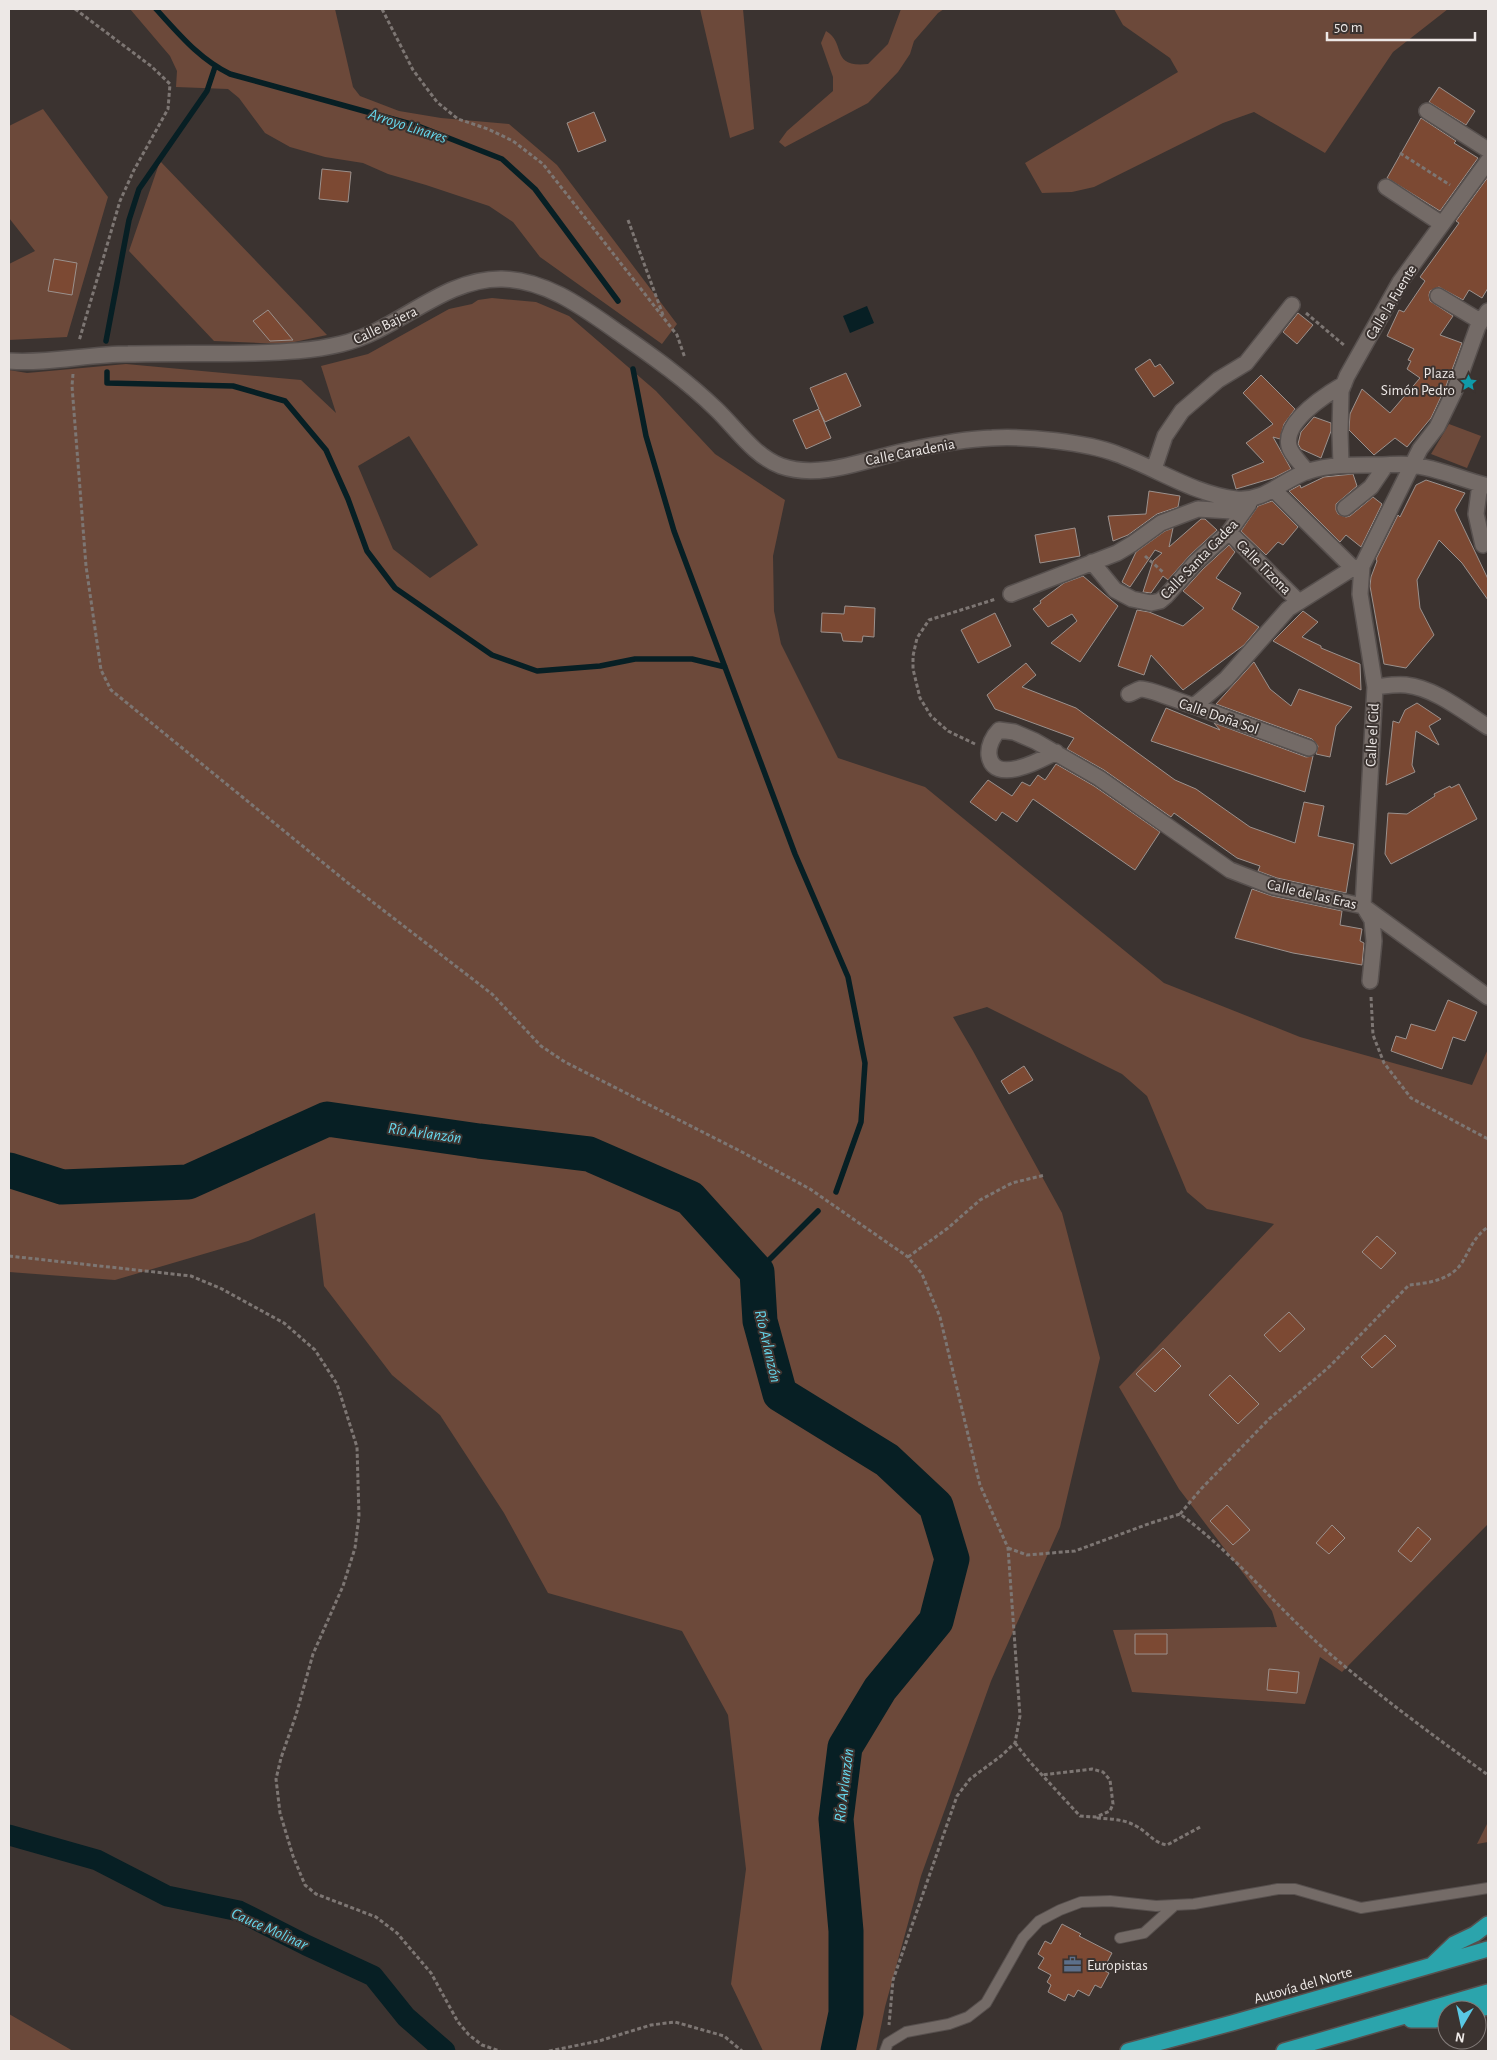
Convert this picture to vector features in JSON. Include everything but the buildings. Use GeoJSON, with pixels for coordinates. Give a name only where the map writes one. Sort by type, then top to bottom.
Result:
{"type":"FeatureCollection","features":[{"type":"Feature","properties":{"kind":"highway"},"geometry":{"type":"LineString","coordinates":[[1432,1965],[1454,1944],[1475,1934],[1488,1924]]}},
{"type":"Feature","properties":{"kind":"highway","name":"Autovía del Norte"},"geometry":{"type":"LineString","coordinates":[[1128,2051],[1241,2021],[1488,1949]]}},
{"type":"Feature","properties":{"kind":"highway"},"geometry":{"type":"LineString","coordinates":[[1284,2051],[1488,1992]]}},
{"type":"Feature","properties":{"kind":"highway"},"geometry":{"type":"LineString","coordinates":[[1394,2020],[1437,2020]]}},
{"type":"Feature","properties":{"kind":"street"},"geometry":{"type":"LineString","coordinates":[[1427,111],[1488,150]]}},
{"type":"Feature","properties":{"kind":"street","name":"Calle la Fuente"},"geometry":{"type":"LineString","coordinates":[[1358,358],[1400,282],[1463,193],[1488,162]]}},
{"type":"Feature","properties":{"kind":"street"},"geometry":{"type":"LineString","coordinates":[[1386,187],[1442,224]]}},
{"type":"Feature","properties":{"kind":"street","name":"Calle Bajera"},"geometry":{"type":"LineString","coordinates":[[9,360],[28,362],[74,360],[122,354],[199,355],[306,351],[346,344],[380,331],[454,288],[500,279],[529,282],[557,293],[652,356],[694,388]]}},
{"type":"Feature","properties":{"kind":"street"},"geometry":{"type":"LineString","coordinates":[[1412,464],[1420,449],[1437,426],[1455,390],[1484,316],[1438,296]]}},
{"type":"Feature","properties":{"kind":"street"},"geometry":{"type":"LineString","coordinates":[[1154,469],[1165,436],[1182,411],[1218,380],[1246,363],[1292,305]]}},
{"type":"Feature","properties":{"kind":"street"},"geometry":{"type":"LineString","coordinates":[[1341,465],[1341,391],[1358,358]]}},
{"type":"Feature","properties":{"kind":"street"},"geometry":{"type":"LineString","coordinates":[[1307,472],[1290,450],[1289,437],[1300,417],[1308,408],[1344,384]]}},
{"type":"Feature","properties":{"kind":"street","name":"Calle Caradenia"},"geometry":{"type":"LineString","coordinates":[[694,388],[762,456],[782,466],[791,468],[824,470],[904,451],[992,438],[1065,442],[1111,451],[1179,481],[1212,493],[1252,499]]}},
{"type":"Feature","properties":{"kind":"street","name":"Calle Caradenia"},"geometry":{"type":"LineString","coordinates":[[1012,594],[1117,553],[1161,523],[1198,509],[1232,511],[1307,472],[1341,465],[1412,464],[1484,485]]}},
{"type":"Feature","properties":{"kind":"street","name":"Calle el Cid"},"geometry":{"type":"LineString","coordinates":[[1363,906],[1374,687],[1357,567],[1412,464]]}},
{"type":"Feature","properties":{"kind":"street"},"geometry":{"type":"LineString","coordinates":[[1345,508],[1371,487],[1386,465]]}},
{"type":"Feature","properties":{"kind":"street"},"geometry":{"type":"LineString","coordinates":[[1483,545],[1476,514],[1484,485]]}},
{"type":"Feature","properties":{"kind":"street"},"geometry":{"type":"LineString","coordinates":[[1194,706],[1226,679],[1288,610],[1357,567],[1274,490]]}},
{"type":"Feature","properties":{"kind":"street","name":"Calle Santa Gadea"},"geometry":{"type":"LineString","coordinates":[[1092,562],[1115,590],[1132,599],[1151,603],[1160,601],[1196,562],[1228,532],[1252,499]]}},
{"type":"Feature","properties":{"kind":"street","name":"Calle Tizona"},"geometry":{"type":"LineString","coordinates":[[1228,532],[1299,602]]}},
{"type":"Feature","properties":{"kind":"street"},"geometry":{"type":"LineString","coordinates":[[1374,687],[1407,686],[1424,690],[1453,705],[1488,727]]}},
{"type":"Feature","properties":{"kind":"street","name":"Calle Doña Sol"},"geometry":{"type":"LineString","coordinates":[[1129,694],[1141,689],[1152,690],[1175,701],[1194,706],[1309,748]]}},
{"type":"Feature","properties":{"kind":"street","name":"Calle de las Eras"},"geometry":{"type":"LineString","coordinates":[[989,750],[994,735],[999,730],[1014,732],[1056,752],[1099,778],[1230,870],[1274,887],[1363,906],[1488,997]]}},
{"type":"Feature","properties":{"kind":"street"},"geometry":{"type":"LineString","coordinates":[[989,750],[990,761],[996,767],[1008,770],[1028,766],[1056,752]]}},
{"type":"Feature","properties":{"kind":"street"},"geometry":{"type":"LineString","coordinates":[[1363,906],[1372,920],[1374,941],[1370,981]]}},
{"type":"Feature","properties":{"kind":"lane"},"geometry":{"type":"LineString","coordinates":[[887,2047],[906,2032],[949,2024],[968,2017],[986,2003],[1023,1938],[1040,1921],[1060,1910],[1082,1902],[1110,1901],[1156,1906],[1194,1904],[1278,1889],[1295,1889],[1361,1908],[1488,1888]]}},
{"type":"Feature","properties":{"kind":"lane"},"geometry":{"type":"LineString","coordinates":[[1120,1938],[1144,1933],[1175,1905]]}},
{"type":"Feature","properties":{"kind":"path"},"geometry":{"type":"LineString","coordinates":[[75,9],[152,66],[170,84],[168,109],[134,170],[120,201],[74,360],[72,386],[86,566],[101,670],[111,690],[348,883],[492,994],[541,1046],[565,1062],[742,1152],[810,1189],[908,1257],[922,1274],[940,1317],[980,1485],[1008,1548],[1020,1716],[1015,1743],[970,1779],[957,1796],[893,1980],[887,2047]]}},
{"type":"Feature","properties":{"kind":"path"},"geometry":{"type":"LineString","coordinates":[[382,9],[412,70],[437,102],[458,119],[488,129],[513,141],[543,164],[677,335],[694,388]]}},
{"type":"Feature","properties":{"kind":"path"},"geometry":{"type":"LineString","coordinates":[[1400,153],[1463,193]]}},
{"type":"Feature","properties":{"kind":"path"},"geometry":{"type":"LineString","coordinates":[[628,220],[664,318]]}},
{"type":"Feature","properties":{"kind":"path"},"geometry":{"type":"LineString","coordinates":[[1292,305],[1299,307],[1358,358]]}},
{"type":"Feature","properties":{"kind":"path"},"geometry":{"type":"LineString","coordinates":[[1132,544],[1176,584]]}},
{"type":"Feature","properties":{"kind":"path"},"geometry":{"type":"LineString","coordinates":[[989,750],[948,732],[931,716],[920,698],[913,668],[913,656],[917,638],[929,620],[1012,594]]}},
{"type":"Feature","properties":{"kind":"path"},"geometry":{"type":"LineString","coordinates":[[1370,981],[1373,1036],[1384,1063],[1411,1098],[1488,1139]]}},
{"type":"Feature","properties":{"kind":"path"},"geometry":{"type":"LineString","coordinates":[[908,1257],[980,1200],[1012,1183],[1045,1175]]}},
{"type":"Feature","properties":{"kind":"path"},"geometry":{"type":"LineString","coordinates":[[1008,1548],[1027,1556],[1075,1552],[1180,1514],[1201,1489],[1269,1419],[1330,1366],[1409,1285],[1433,1282],[1452,1272],[1462,1263],[1475,1238],[1488,1227]]}},
{"type":"Feature","properties":{"kind":"path"},"geometry":{"type":"LineString","coordinates":[[9,1256],[191,1276],[220,1288],[284,1323],[314,1350],[337,1384],[357,1447],[360,1516],[355,1548],[343,1586],[313,1654],[296,1715],[281,1758],[276,1778],[280,1813],[293,1856],[305,1885],[316,1894],[376,1917],[397,1933],[431,1973],[458,2022],[469,2036],[482,2044],[500,2051]]}},
{"type":"Feature","properties":{"kind":"path"},"geometry":{"type":"LineString","coordinates":[[1180,1514],[1203,1531],[1322,1646],[1418,1725],[1488,1775]]}},
{"type":"Feature","properties":{"kind":"path"},"geometry":{"type":"LineString","coordinates":[[1015,1743],[1080,1816],[1120,1820],[1137,1827],[1157,1843],[1167,1845],[1202,1826]]}},
{"type":"Feature","properties":{"kind":"path"},"geometry":{"type":"LineString","coordinates":[[1042,1775],[1092,1770],[1103,1772],[1110,1780],[1113,1804],[1110,1811],[1096,1818]]}},
{"type":"Feature","properties":{"kind":"path"},"geometry":{"type":"LineString","coordinates":[[548,2051],[599,2042],[651,2025],[675,2022],[724,2036],[742,2051]]}},
{"type":"Feature","properties":{"kind":"shaded area"},"geometry":{"type":"Polygon","coordinates":[[[130,9],[335,9],[353,87],[360,96],[399,111],[441,118],[509,124],[557,165],[677,324],[662,344],[540,257],[513,222],[489,206],[388,174],[363,163],[325,157],[290,147],[265,133],[239,98],[228,89],[176,87],[177,71],[170,56],[130,9]]]}},
{"type":"Feature","properties":{"kind":"shaded area"},"geometry":{"type":"Polygon","coordinates":[[[700,9],[743,9],[754,129],[730,138],[700,9]]]}},
{"type":"Feature","properties":{"kind":"shaded area"},"geometry":{"type":"Polygon","coordinates":[[[901,9],[944,9],[938,13],[914,41],[910,54],[898,72],[868,103],[785,147],[779,142],[787,131],[833,91],[833,77],[821,43],[826,31],[832,36],[840,54],[848,62],[868,64],[888,44],[901,9]]]}},
{"type":"Feature","properties":{"kind":"shaded area"},"geometry":{"type":"Polygon","coordinates":[[[1114,9],[1448,9],[1393,52],[1325,153],[1254,112],[1223,123],[1094,187],[1072,192],[1042,193],[1025,163],[1178,72],[1170,58],[1123,25],[1114,9]]]}},
{"type":"Feature","properties":{"kind":"shaded area"},"geometry":{"type":"Polygon","coordinates":[[[43,109],[108,197],[67,337],[9,340],[9,264],[35,251],[9,218],[9,126],[43,109]]]}},
{"type":"Feature","properties":{"kind":"shaded area"},"geometry":{"type":"Polygon","coordinates":[[[160,161],[327,335],[285,344],[214,341],[129,251],[160,161]]]}},
{"type":"Feature","properties":{"kind":"shaded area"},"geometry":{"type":"Polygon","coordinates":[[[492,298],[536,302],[569,316],[656,391],[715,454],[785,500],[773,556],[774,611],[781,644],[838,758],[925,787],[1164,983],[1300,1037],[1472,1085],[1488,1049],[1488,1524],[1342,1672],[1320,1657],[1305,1704],[1132,1692],[1113,1630],[1277,1627],[1272,1611],[1179,1489],[1119,1387],[1274,1224],[1207,1209],[1187,1192],[1147,1096],[1122,1074],[987,1007],[953,1017],[1062,1213],[1100,1358],[1060,1527],[991,1681],[921,1876],[885,2007],[876,2051],[763,2051],[731,1984],[746,1869],[728,1715],[682,1631],[548,1593],[504,1513],[440,1415],[392,1375],[324,1286],[315,1213],[248,1241],[115,1280],[9,1272],[9,370],[27,373],[126,364],[301,380],[336,413],[321,366],[368,354],[449,309],[472,304],[478,300],[492,298]],[[409,436],[358,466],[393,549],[430,578],[478,545],[409,436]]]}},
{"type":"Feature","properties":{"kind":"shaded area"},"geometry":{"type":"Polygon","coordinates":[[[1449,424],[1481,436],[1467,468],[1431,454],[1449,424]]]}},
{"type":"Feature","properties":{"kind":"shaded area"},"geometry":{"type":"Polygon","coordinates":[[[1488,1822],[1488,1842],[1477,1844],[1488,1822]]]}},
{"type":"Feature","properties":{"kind":"shaded area"},"geometry":{"type":"Polygon","coordinates":[[[9,2014],[73,2051],[9,2051],[9,2014]]]}},
{"type":"Feature","properties":{"kind":"water"},"geometry":{"type":"Polygon","coordinates":[[[867,306],[874,323],[850,333],[843,316],[867,306]]]}},
{"type":"Feature","properties":{"kind":"waterway","name":"Arroyo Linares"},"geometry":{"type":"LineString","coordinates":[[156,9],[181,37],[199,53],[230,74],[418,126],[502,159],[535,189],[618,301]]}},
{"type":"Feature","properties":{"kind":"waterway"},"geometry":{"type":"LineString","coordinates":[[106,341],[129,220],[139,189],[207,91],[215,67]]}},
{"type":"Feature","properties":{"kind":"waterway"},"geometry":{"type":"LineString","coordinates":[[633,369],[646,436],[674,531],[795,854],[848,977],[865,1063],[861,1122],[836,1192]]}},
{"type":"Feature","properties":{"kind":"waterway"},"geometry":{"type":"LineString","coordinates":[[107,372],[107,383],[233,386],[285,401],[326,450],[348,499],[367,551],[395,588],[492,655],[537,671],[600,666],[635,659],[692,659],[725,667]]}},
{"type":"Feature","properties":{"kind":"waterway","name":"Río Arlanzón"},"geometry":{"type":"LineString","coordinates":[[9,1170],[62,1187],[188,1182],[327,1119],[479,1141],[589,1154],[690,1198],[757,1272],[760,1321],[780,1394],[887,1460],[936,1506],[952,1559],[936,1621],[880,1689],[845,1747],[836,1819],[846,1931],[846,2013],[838,2051]]}},
{"type":"Feature","properties":{"kind":"waterway"},"geometry":{"type":"LineString","coordinates":[[757,1272],[818,1211]]}},
{"type":"Feature","properties":{"kind":"waterway","name":"Cauce Molinar"},"geometry":{"type":"LineString","coordinates":[[9,1835],[97,1860],[167,1896],[239,1911],[373,1976],[406,2017],[445,2051]]}},
{"type":"Feature","properties":{"kind":"place","name":"Plaza Simón Pedro"},"geometry":{"type":"Point","coordinates":[1469,382]}},
{"type":"Feature","properties":{"kind":"place","name":"Europistas"},"geometry":{"type":"Point","coordinates":[1073,1965]}}]}
